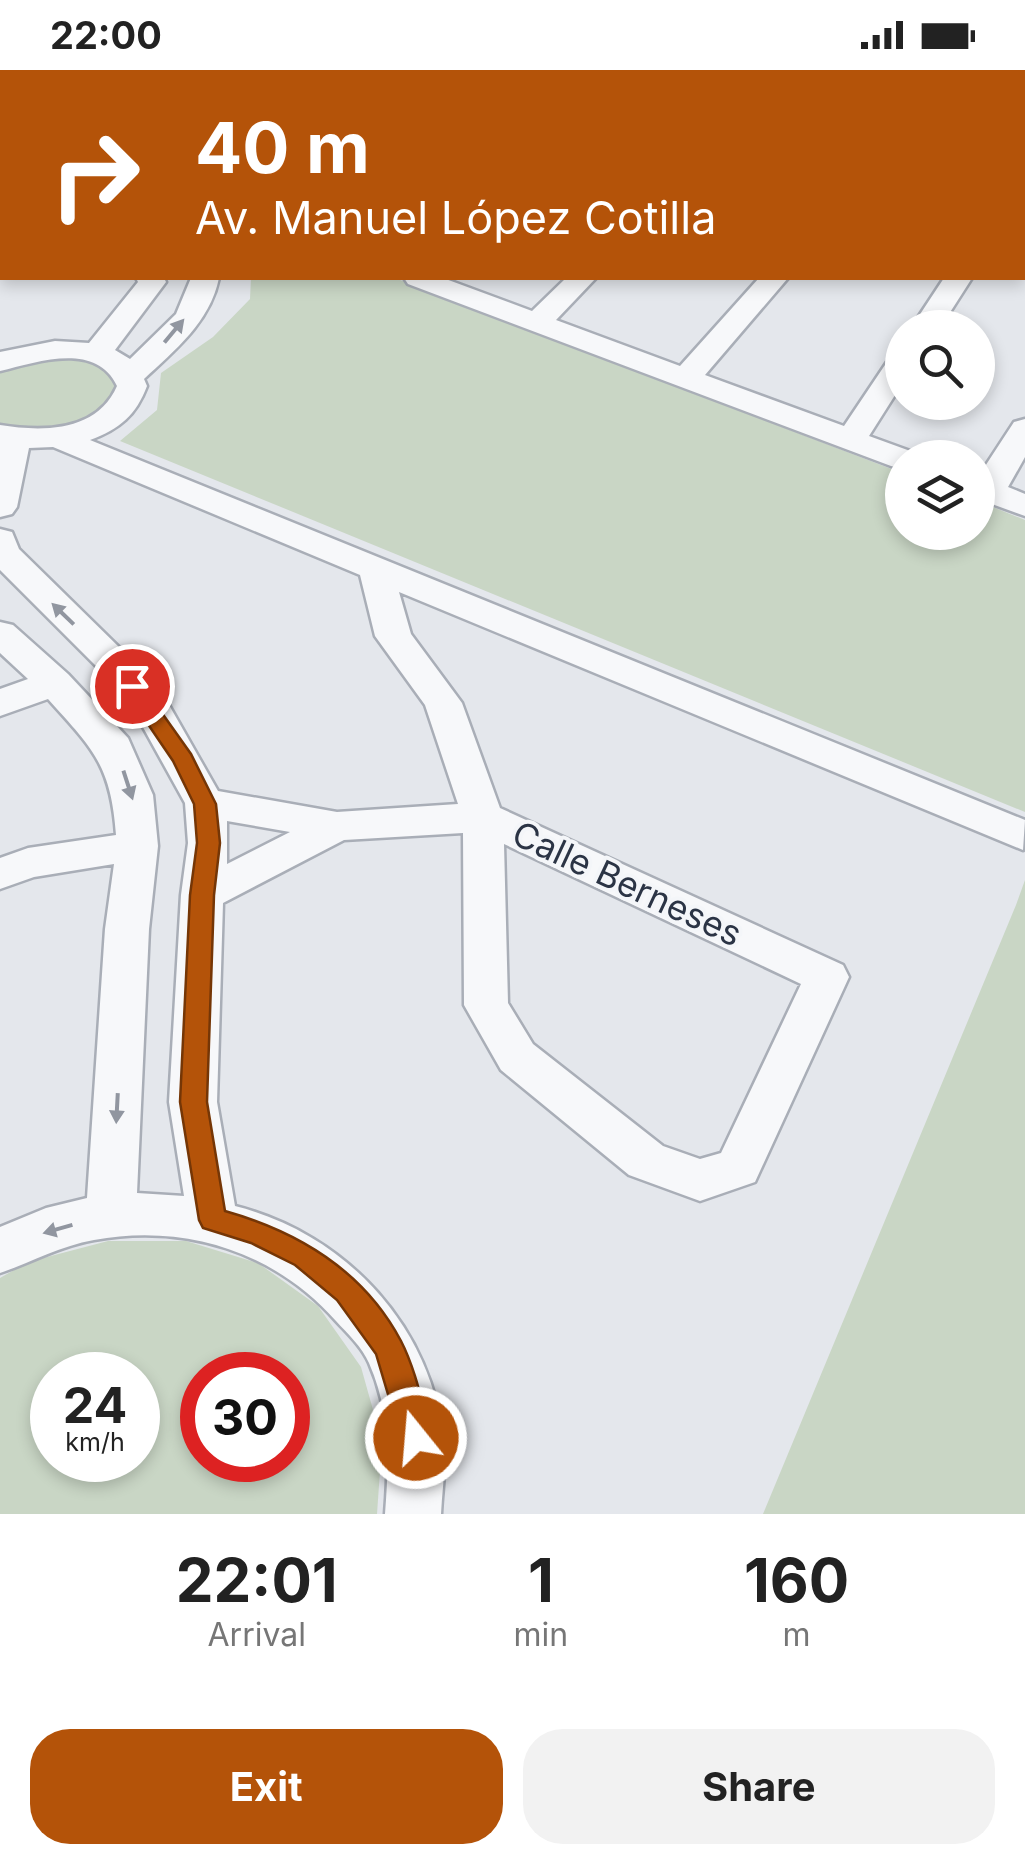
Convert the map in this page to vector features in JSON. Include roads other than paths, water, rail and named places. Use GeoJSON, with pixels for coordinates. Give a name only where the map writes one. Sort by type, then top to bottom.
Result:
{"type":"FeatureCollection","features":[{"type":"Feature","properties":{"kind":"street"},"geometry":{"type":"LineString","coordinates":[[96,354],[128,317],[151,280]]}},
{"type":"Feature","properties":{"kind":"street"},"geometry":{"type":"LineString","coordinates":[[56,438],[111,418],[130,397],[130,376],[171,336],[203,294],[205,280]]}},
{"type":"Feature","properties":{"kind":"street"},"geometry":{"type":"LineString","coordinates":[[423,280],[885,452]]}},
{"type":"Feature","properties":{"kind":"street"},"geometry":{"type":"LineString","coordinates":[[538,322],[580,280]]}},
{"type":"Feature","properties":{"kind":"street"},"geometry":{"type":"LineString","coordinates":[[686,378],[772,280]]}},
{"type":"Feature","properties":{"kind":"street"},"geometry":{"type":"LineString","coordinates":[[937,310],[957,280]]}},
{"type":"Feature","properties":{"kind":"street"},"geometry":{"type":"LineString","coordinates":[[0,362],[40,351],[96,354],[111,359],[130,376]]}},
{"type":"Feature","properties":{"kind":"street"},"geometry":{"type":"LineString","coordinates":[[851,439],[885,388]]}},
{"type":"Feature","properties":{"kind":"street"},"geometry":{"type":"LineString","coordinates":[[995,472],[1025,430]]}},
{"type":"Feature","properties":{"kind":"street"},"geometry":{"type":"LineString","coordinates":[[0,507],[7,437],[56,438],[1023,835]]}},
{"type":"Feature","properties":{"kind":"street"},"geometry":{"type":"LineString","coordinates":[[995,494],[1025,506]]}},
{"type":"Feature","properties":{"kind":"street"},"geometry":{"type":"LineString","coordinates":[[0,540],[2,552],[110,659],[155,714],[205,804],[209,843],[202,895],[193,1102],[213,1220]]}},
{"type":"Feature","properties":{"kind":"street"},"geometry":{"type":"LineString","coordinates":[[205,804],[337,826],[483,817],[443,703],[394,636],[376,569]]}},
{"type":"Feature","properties":{"kind":"street"},"geometry":{"type":"LineString","coordinates":[[0,633],[55,683],[114,746],[133,795],[137,846],[127,929],[111,1217]]}},
{"type":"Feature","properties":{"kind":"street"},"geometry":{"type":"LineString","coordinates":[[0,702],[55,683]]}},
{"type":"Feature","properties":{"kind":"street","name":"Calle Berneses"},"geometry":{"type":"LineString","coordinates":[[483,817],[827,976],[738,1168],[700,1180],[646,1161],[516,1058],[486,1005],[483,817]]}},
{"type":"Feature","properties":{"kind":"street"},"geometry":{"type":"LineString","coordinates":[[202,895],[337,826]]}},
{"type":"Feature","properties":{"kind":"street"},"geometry":{"type":"LineString","coordinates":[[0,874],[28,863],[137,846]]}},
{"type":"Feature","properties":{"kind":"street"},"geometry":{"type":"LineString","coordinates":[[0,1250],[58,1228],[111,1217],[164,1214],[213,1220],[258,1233],[305,1256],[348,1290],[390,1348],[416,1438],[413,1514]]}}]}
